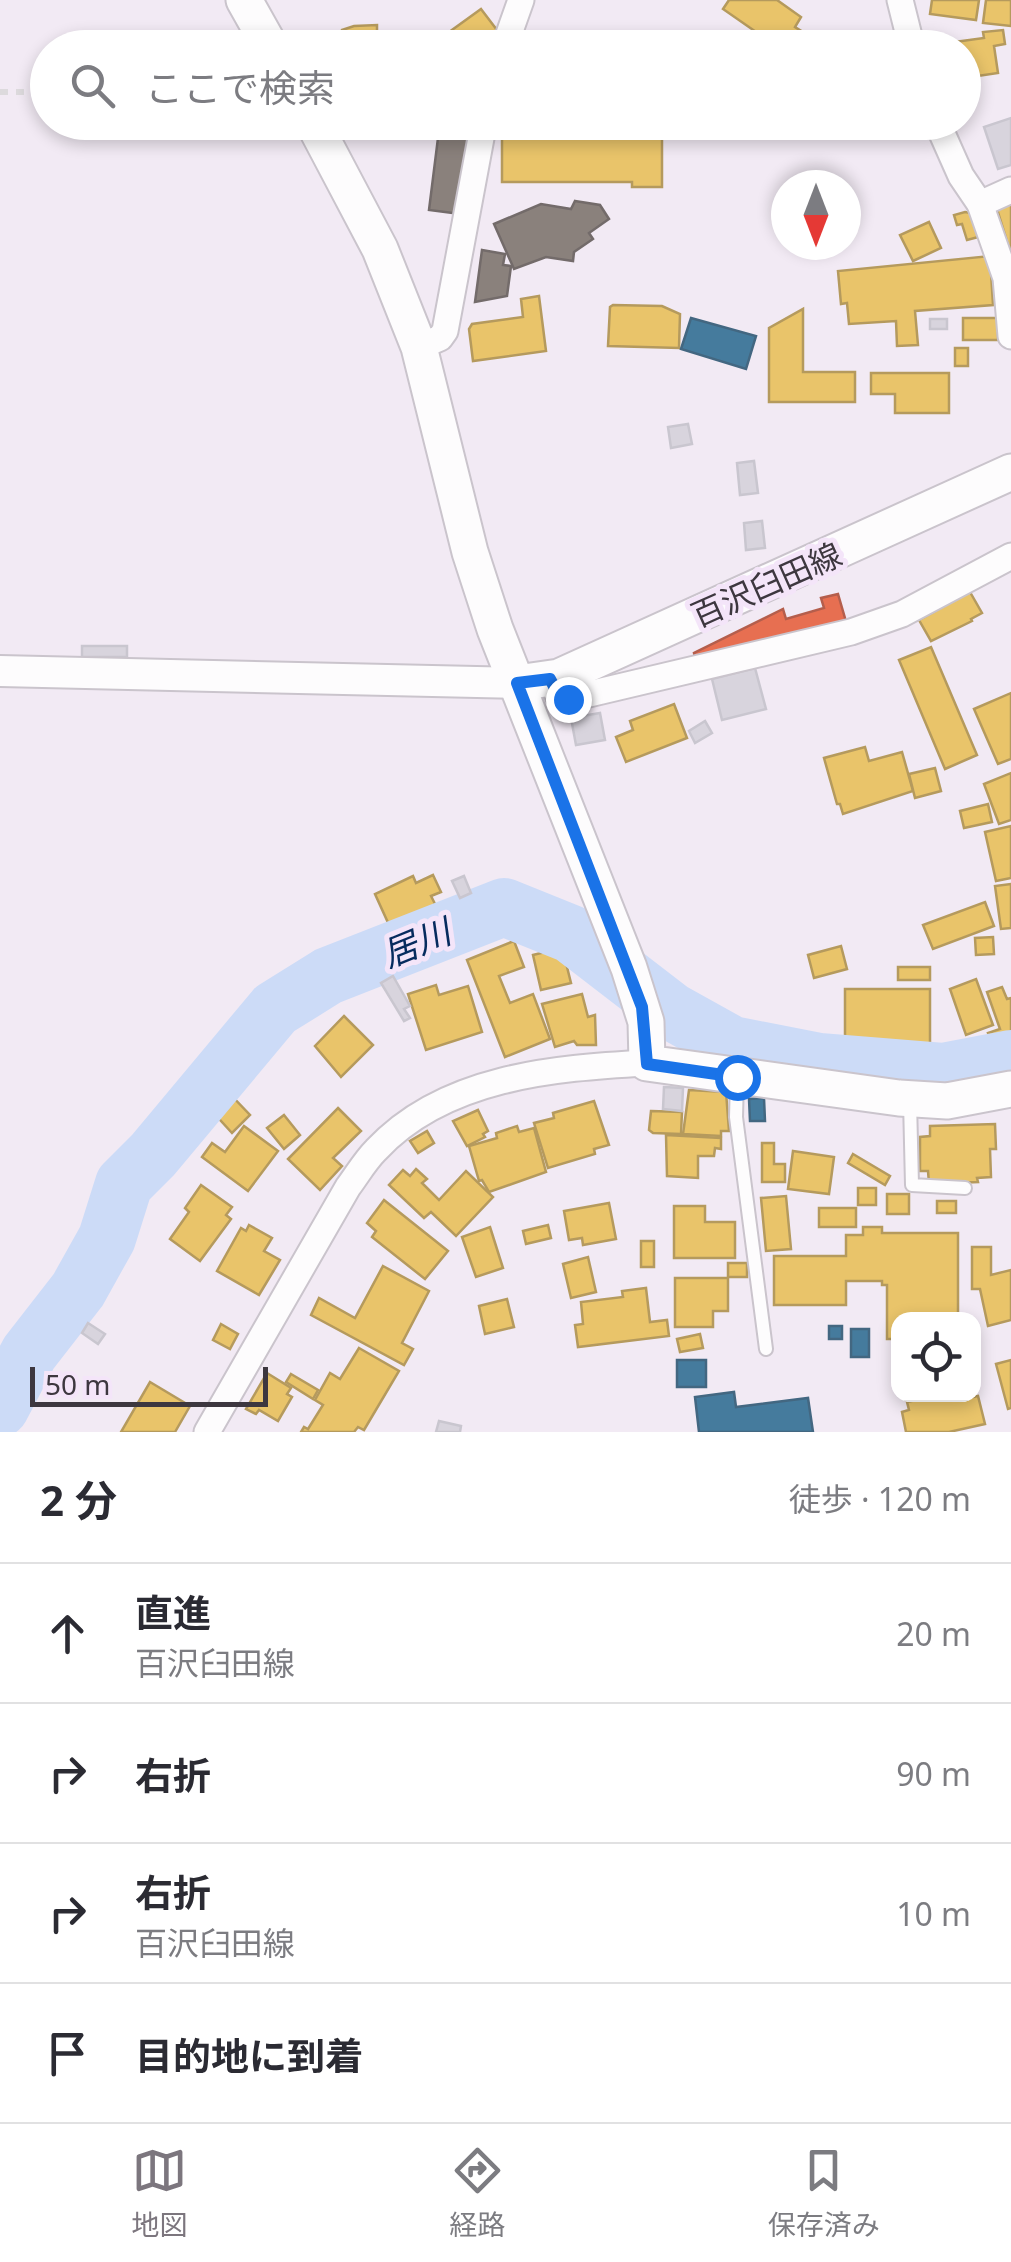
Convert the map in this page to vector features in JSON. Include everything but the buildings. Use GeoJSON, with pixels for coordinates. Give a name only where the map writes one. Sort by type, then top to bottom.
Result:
{"type":"FeatureCollection","features":[{"type":"Feature","properties":{"kind":"main road"},"geometry":{"type":"LineString","coordinates":[[244,0],[261,30]]}},
{"type":"Feature","properties":{"kind":"main road"},"geometry":{"type":"LineString","coordinates":[[323,140],[380,250],[418,347],[470,552],[534,681],[642,1007],[647,1064],[910,1099],[947,1101],[1011,1089]]}},
{"type":"Feature","properties":{"kind":"main road","name":"百沢臼田線"},"geometry":{"type":"LineString","coordinates":[[534,681],[1011,472]]}},
{"type":"Feature","properties":{"kind":"street"},"geometry":{"type":"LineString","coordinates":[[510,30],[521,0]]}},
{"type":"Feature","properties":{"kind":"street"},"geometry":{"type":"LineString","coordinates":[[900,0],[908,30]]}},
{"type":"Feature","properties":{"kind":"street"},"geometry":{"type":"LineString","coordinates":[[418,347],[440,338],[444,332],[481,140]]}},
{"type":"Feature","properties":{"kind":"street"},"geometry":{"type":"LineString","coordinates":[[946,140],[961,176],[980,204],[1006,278],[1011,336]]}},
{"type":"Feature","properties":{"kind":"street"},"geometry":{"type":"LineString","coordinates":[[980,204],[1011,190]]}},
{"type":"Feature","properties":{"kind":"street"},"geometry":{"type":"LineString","coordinates":[[0,672],[534,681],[568,699],[851,632],[902,614],[1011,556]]}},
{"type":"Feature","properties":{"kind":"street"},"geometry":{"type":"LineString","coordinates":[[207,1432],[348,1187],[376,1150],[405,1125],[430,1108],[496,1082],[590,1066],[647,1064]]}},
{"type":"Feature","properties":{"kind":"lane"},"geometry":{"type":"LineString","coordinates":[[737,1077],[736,1116],[766,1349]]}},
{"type":"Feature","properties":{"kind":"lane"},"geometry":{"type":"LineString","coordinates":[[910,1099],[912,1185],[965,1188]]}},
{"type":"Feature","properties":{"kind":"path"},"geometry":{"type":"LineString","coordinates":[[0,92],[30,92]]}},
{"type":"Feature","properties":{"kind":"waterway","name":"居川"},"geometry":{"type":"LineString","coordinates":[[0,1408],[29,1353],[78,1290],[107,1238],[124,1184],[153,1155],[275,1009],[328,976],[504,907],[571,934],[671,1011],[732,1045],[819,1062],[943,1072],[1011,1059]]}},
{"type":"Feature","properties":{"kind":"route"},"geometry":{"type":"LineString","coordinates":[[568,699],[558,694],[550,679],[517,683],[629,968],[646,1022],[647,1064],[737,1077]]}}]}
